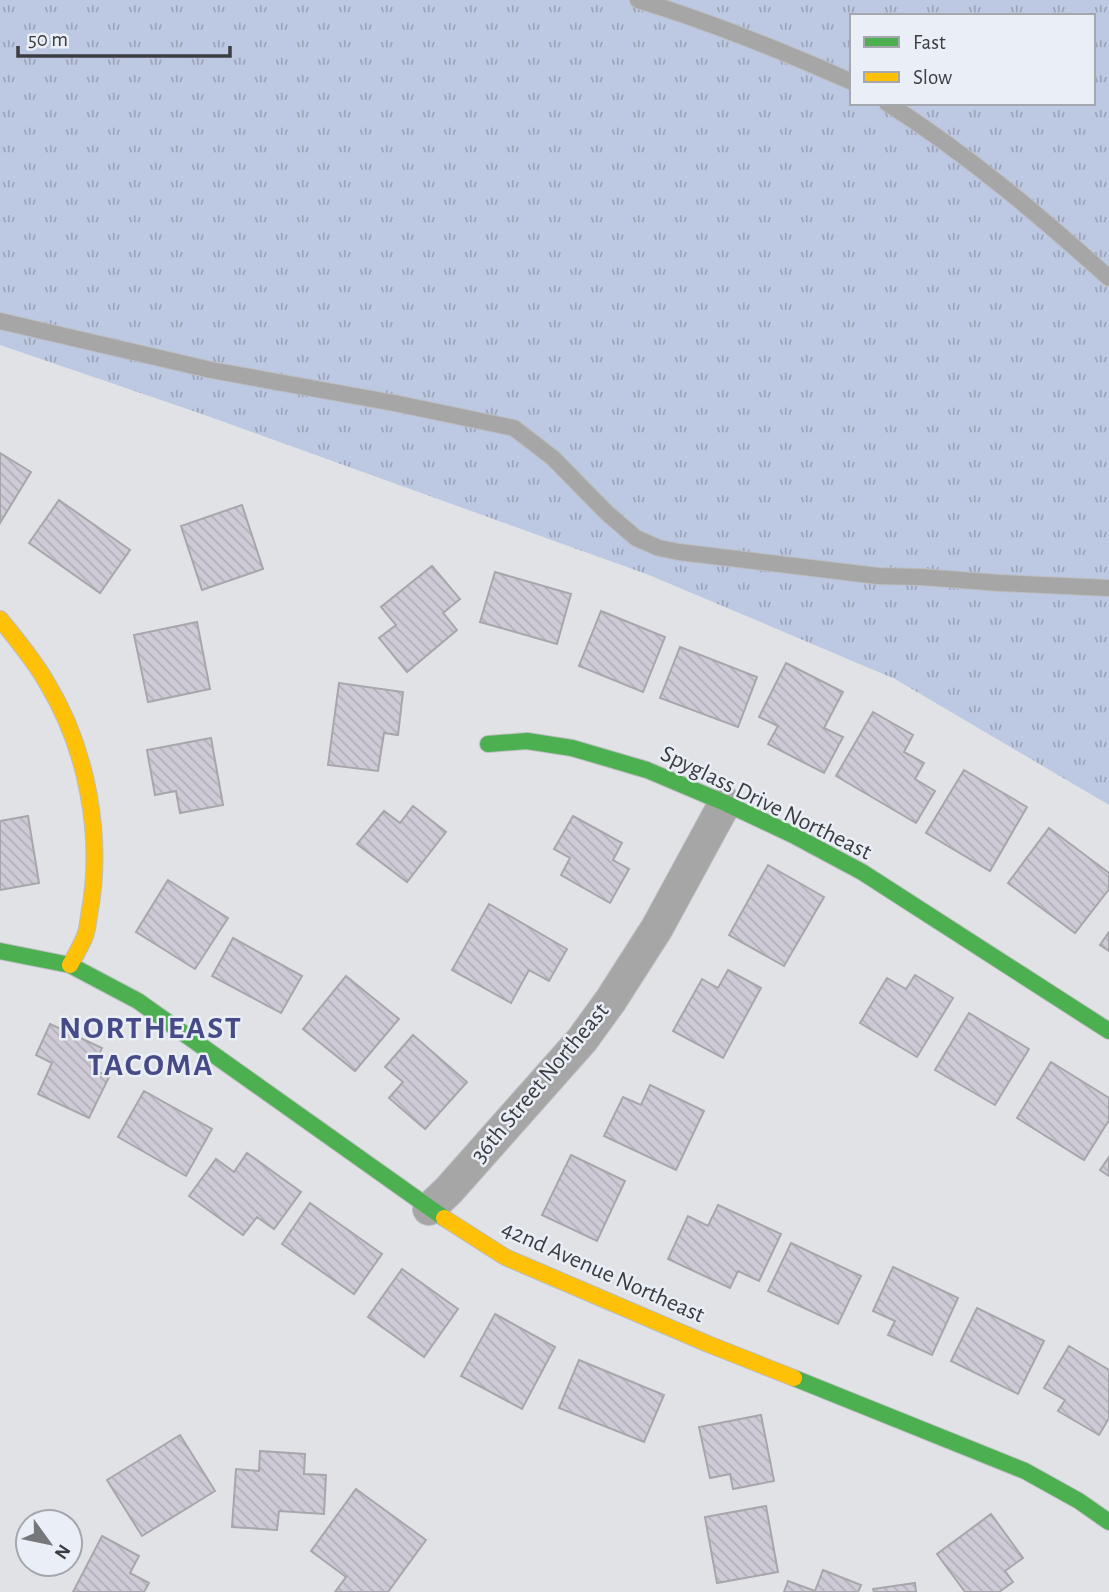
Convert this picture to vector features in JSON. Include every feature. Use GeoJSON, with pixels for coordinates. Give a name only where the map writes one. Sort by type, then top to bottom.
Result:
{"type":"FeatureCollection","features":[{"type":"Feature","properties":{"kind":"street"},"geometry":{"type":"LineString","coordinates":[[0,619],[37,664],[62,713],[84,769],[95,845],[94,887],[86,934],[70,965]]}},
{"type":"Feature","properties":{"kind":"street","name":"Spyglass Drive Northeast"},"geometry":{"type":"LineString","coordinates":[[488,744],[527,741],[572,748],[648,770],[725,803],[862,872],[1109,1031]]}},
{"type":"Feature","properties":{"kind":"street","name":"36th Street Northeast"},"geometry":{"type":"LineString","coordinates":[[429,1209],[582,1040],[657,928],[725,803]]}},
{"type":"Feature","properties":{"kind":"street","name":"42nd Avenue Northeast"},"geometry":{"type":"LineString","coordinates":[[0,951],[70,965],[138,1001],[429,1209],[505,1257],[733,1354],[1025,1471],[1071,1496],[1109,1522]]}},
{"type":"Feature","properties":{"kind":"lane"},"geometry":{"type":"LineString","coordinates":[[638,0],[735,32],[850,81]]}},
{"type":"Feature","properties":{"kind":"lane"},"geometry":{"type":"LineString","coordinates":[[890,105],[976,164],[1045,220],[1109,278]]}},
{"type":"Feature","properties":{"kind":"lane"},"geometry":{"type":"LineString","coordinates":[[0,321],[211,370],[514,428],[553,458],[607,513],[636,538],[659,548],[878,576],[1109,588]]}},
{"type":"Feature","properties":{"kind":"green space"},"geometry":{"type":"Polygon","coordinates":[[[0,0],[1109,0],[1109,805],[895,679],[649,575],[199,413],[0,345],[0,0]]]}},
{"type":"Feature","properties":{"kind":"building"},"geometry":{"type":"Polygon","coordinates":[[[0,453],[31,472],[0,523],[0,453]]]}},
{"type":"Feature","properties":{"kind":"building"},"geometry":{"type":"Polygon","coordinates":[[[59,500],[130,550],[100,593],[29,543],[59,500]]]}},
{"type":"Feature","properties":{"kind":"building"},"geometry":{"type":"Polygon","coordinates":[[[242,505],[263,569],[202,590],[181,526],[242,505]]]}},
{"type":"Feature","properties":{"kind":"building"},"geometry":{"type":"Polygon","coordinates":[[[432,566],[460,599],[443,613],[457,630],[407,672],[379,638],[396,625],[381,607],[432,566]]]}},
{"type":"Feature","properties":{"kind":"building"},"geometry":{"type":"Polygon","coordinates":[[[495,572],[571,594],[557,644],[480,622],[495,572]]]}},
{"type":"Feature","properties":{"kind":"building"},"geometry":{"type":"Polygon","coordinates":[[[601,611],[665,637],[643,692],[579,666],[601,611]]]}},
{"type":"Feature","properties":{"kind":"building"},"geometry":{"type":"Polygon","coordinates":[[[197,622],[210,689],[148,702],[134,635],[197,622]]]}},
{"type":"Feature","properties":{"kind":"building"},"geometry":{"type":"Polygon","coordinates":[[[680,647],[757,677],[738,727],[660,698],[680,647]]]}},
{"type":"Feature","properties":{"kind":"building"},"geometry":{"type":"Polygon","coordinates":[[[786,663],[843,692],[824,728],[843,737],[824,773],[768,744],[778,726],[759,717],[786,663]]]}},
{"type":"Feature","properties":{"kind":"building"},"geometry":{"type":"Polygon","coordinates":[[[339,683],[403,692],[398,735],[384,733],[378,771],[328,765],[339,683]]]}},
{"type":"Feature","properties":{"kind":"building"},"geometry":{"type":"Polygon","coordinates":[[[873,712],[913,735],[904,752],[924,763],[915,779],[935,791],[916,823],[836,776],[873,712]]]}},
{"type":"Feature","properties":{"kind":"building"},"geometry":{"type":"Polygon","coordinates":[[[211,738],[223,805],[180,813],[176,791],[155,795],[147,750],[211,738]]]}},
{"type":"Feature","properties":{"kind":"building"},"geometry":{"type":"Polygon","coordinates":[[[964,770],[1027,807],[990,871],[926,833],[964,770]]]}},
{"type":"Feature","properties":{"kind":"building"},"geometry":{"type":"Polygon","coordinates":[[[413,806],[446,832],[407,882],[357,844],[384,811],[400,823],[413,806]]]}},
{"type":"Feature","properties":{"kind":"building"},"geometry":{"type":"Polygon","coordinates":[[[28,816],[39,883],[0,890],[0,821],[28,816]]]}},
{"type":"Feature","properties":{"kind":"building"},"geometry":{"type":"Polygon","coordinates":[[[573,816],[622,843],[613,860],[629,869],[610,903],[561,875],[570,858],[554,849],[573,816]]]}},
{"type":"Feature","properties":{"kind":"building"},"geometry":{"type":"Polygon","coordinates":[[[1049,828],[1109,873],[1109,889],[1075,933],[1008,883],[1049,828]]]}},
{"type":"Feature","properties":{"kind":"building"},"geometry":{"type":"Polygon","coordinates":[[[768,865],[824,897],[784,966],[729,935],[768,865]]]}},
{"type":"Feature","properties":{"kind":"building"},"geometry":{"type":"Polygon","coordinates":[[[168,880],[228,918],[195,969],[136,932],[168,880]]]}},
{"type":"Feature","properties":{"kind":"building"},"geometry":{"type":"Polygon","coordinates":[[[489,904],[567,949],[549,981],[529,970],[511,1003],[452,970],[489,904]]]}},
{"type":"Feature","properties":{"kind":"building"},"geometry":{"type":"Polygon","coordinates":[[[1109,932],[1109,951],[1100,945],[1109,932]]]}},
{"type":"Feature","properties":{"kind":"building"},"geometry":{"type":"Polygon","coordinates":[[[233,938],[302,976],[281,1013],[212,976],[233,938]]]}},
{"type":"Feature","properties":{"kind":"building"},"geometry":{"type":"Polygon","coordinates":[[[728,970],[761,988],[723,1058],[673,1031],[702,979],[718,988],[728,970]]]}},
{"type":"Feature","properties":{"kind":"building"},"geometry":{"type":"Polygon","coordinates":[[[915,975],[953,998],[917,1057],[860,1023],[887,978],[906,989],[915,975]]]}},
{"type":"Feature","properties":{"kind":"building"},"geometry":{"type":"Polygon","coordinates":[[[346,976],[399,1019],[355,1071],[303,1029],[346,976]]]}},
{"type":"Feature","properties":{"kind":"building"},"geometry":{"type":"Polygon","coordinates":[[[969,1013],[1029,1049],[995,1105],[935,1070],[969,1013]]]}},
{"type":"Feature","properties":{"kind":"building"},"geometry":{"type":"Polygon","coordinates":[[[50,1024],[102,1048],[92,1069],[109,1077],[89,1118],[38,1094],[52,1063],[36,1055],[50,1024]]]}},
{"type":"Feature","properties":{"kind":"building"},"geometry":{"type":"Polygon","coordinates":[[[413,1035],[467,1082],[425,1129],[389,1098],[403,1082],[385,1067],[413,1035]]]}},
{"type":"Feature","properties":{"kind":"building"},"geometry":{"type":"Polygon","coordinates":[[[1051,1062],[1109,1098],[1109,1120],[1084,1160],[1017,1118],[1051,1062]]]}},
{"type":"Feature","properties":{"kind":"building"},"geometry":{"type":"Polygon","coordinates":[[[650,1085],[704,1111],[676,1170],[604,1136],[623,1097],[641,1105],[650,1085]]]}},
{"type":"Feature","properties":{"kind":"building"},"geometry":{"type":"Polygon","coordinates":[[[144,1091],[212,1129],[186,1176],[118,1137],[144,1091]]]}},
{"type":"Feature","properties":{"kind":"building"},"geometry":{"type":"Polygon","coordinates":[[[247,1153],[301,1192],[274,1229],[257,1217],[243,1235],[189,1196],[216,1159],[234,1172],[247,1153]]]}},
{"type":"Feature","properties":{"kind":"building"},"geometry":{"type":"Polygon","coordinates":[[[571,1155],[625,1181],[597,1241],[542,1215],[571,1155]]]}},
{"type":"Feature","properties":{"kind":"building"},"geometry":{"type":"Polygon","coordinates":[[[1109,1157],[1109,1176],[1100,1170],[1109,1157]]]}},
{"type":"Feature","properties":{"kind":"building"},"geometry":{"type":"Polygon","coordinates":[[[310,1203],[382,1254],[354,1294],[282,1244],[310,1203]]]}},
{"type":"Feature","properties":{"kind":"building"},"geometry":{"type":"Polygon","coordinates":[[[718,1205],[781,1234],[759,1281],[738,1271],[730,1288],[668,1259],[688,1216],[708,1226],[718,1205]]]}},
{"type":"Feature","properties":{"kind":"building"},"geometry":{"type":"Polygon","coordinates":[[[791,1243],[861,1276],[838,1324],[768,1291],[791,1243]]]}},
{"type":"Feature","properties":{"kind":"building"},"geometry":{"type":"Polygon","coordinates":[[[893,1267],[958,1298],[932,1355],[888,1335],[895,1321],[873,1311],[893,1267]]]}},
{"type":"Feature","properties":{"kind":"building"},"geometry":{"type":"Polygon","coordinates":[[[402,1269],[458,1309],[424,1357],[368,1317],[402,1269]]]}},
{"type":"Feature","properties":{"kind":"building"},"geometry":{"type":"Polygon","coordinates":[[[977,1308],[1044,1341],[1018,1394],[951,1361],[977,1308]]]}},
{"type":"Feature","properties":{"kind":"building"},"geometry":{"type":"Polygon","coordinates":[[[495,1314],[555,1347],[522,1409],[461,1376],[495,1314]]]}},
{"type":"Feature","properties":{"kind":"building"},"geometry":{"type":"Polygon","coordinates":[[[1069,1346],[1109,1370],[1109,1418],[1099,1435],[1058,1411],[1065,1400],[1044,1388],[1069,1346]]]}},
{"type":"Feature","properties":{"kind":"building"},"geometry":{"type":"Polygon","coordinates":[[[579,1360],[664,1395],[644,1442],[559,1408],[579,1360]]]}},
{"type":"Feature","properties":{"kind":"building"},"geometry":{"type":"Polygon","coordinates":[[[761,1415],[774,1481],[733,1489],[730,1474],[710,1478],[699,1427],[761,1415]]]}},
{"type":"Feature","properties":{"kind":"building"},"geometry":{"type":"Polygon","coordinates":[[[180,1435],[215,1491],[142,1536],[107,1480],[180,1435]]]}},
{"type":"Feature","properties":{"kind":"building"},"geometry":{"type":"Polygon","coordinates":[[[260,1451],[305,1454],[304,1474],[326,1475],[324,1514],[279,1511],[277,1530],[232,1527],[236,1469],[259,1471],[260,1451]]]}},
{"type":"Feature","properties":{"kind":"building"},"geometry":{"type":"Polygon","coordinates":[[[356,1489],[426,1540],[388,1592],[335,1592],[346,1577],[311,1551],[356,1489]]]}},
{"type":"Feature","properties":{"kind":"building"},"geometry":{"type":"Polygon","coordinates":[[[766,1506],[778,1572],[717,1583],[705,1517],[766,1506]]]}},
{"type":"Feature","properties":{"kind":"building"},"geometry":{"type":"Polygon","coordinates":[[[991,1514],[1023,1558],[1005,1571],[1013,1582],[999,1592],[965,1592],[937,1554],[991,1514]]]}},
{"type":"Feature","properties":{"kind":"building"},"geometry":{"type":"Polygon","coordinates":[[[102,1536],[139,1556],[130,1573],[149,1583],[144,1592],[73,1592],[80,1578],[84,1578],[84,1571],[102,1536]]]}},
{"type":"Feature","properties":{"kind":"building"},"geometry":{"type":"Polygon","coordinates":[[[823,1570],[861,1585],[858,1592],[784,1592],[788,1581],[815,1591],[823,1570]]]}},
{"type":"Feature","properties":{"kind":"building"},"geometry":{"type":"Polygon","coordinates":[[[915,1583],[916,1592],[874,1592],[873,1589],[915,1583]]]}},
{"type":"Feature","properties":{"kind":"traffic: fast"},"geometry":{"type":"LineString","coordinates":[[488,744],[527,741],[572,748],[647,770],[725,803],[862,872],[1109,1031]]}},
{"type":"Feature","properties":{"kind":"traffic: fast"},"geometry":{"type":"LineString","coordinates":[[0,951],[70,965],[138,1001],[444,1218]]}},
{"type":"Feature","properties":{"kind":"traffic: fast"},"geometry":{"type":"LineString","coordinates":[[794,1378],[1025,1471],[1079,1501],[1109,1522]]}},
{"type":"Feature","properties":{"kind":"traffic: slow"},"geometry":{"type":"LineString","coordinates":[[0,619],[37,666],[61,709],[82,764],[88,793],[93,823],[94,881],[86,933],[70,965]]}},
{"type":"Feature","properties":{"kind":"traffic: slow"},"geometry":{"type":"LineString","coordinates":[[444,1218],[505,1257],[794,1378]]}},
{"type":"Feature","properties":{"kind":"district","name":"NORTHEAST TACOMA"},"geometry":{"type":"Point","coordinates":[151,1046]}}]}
